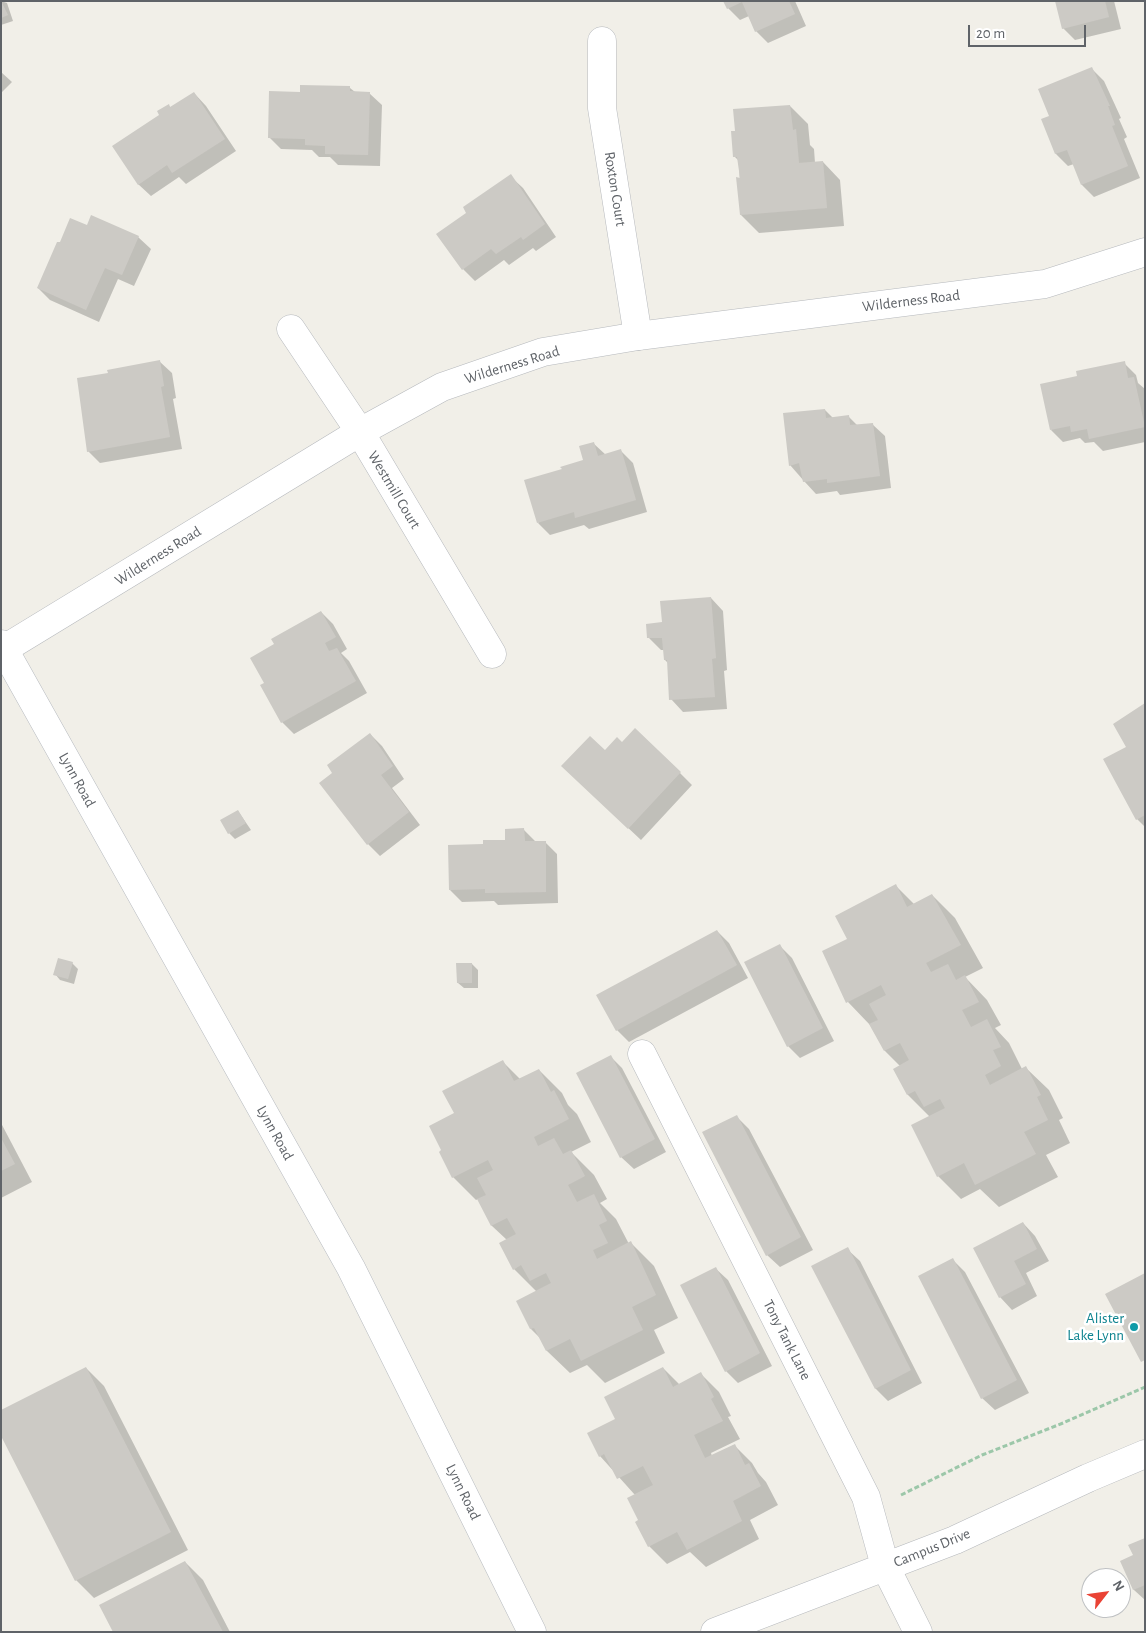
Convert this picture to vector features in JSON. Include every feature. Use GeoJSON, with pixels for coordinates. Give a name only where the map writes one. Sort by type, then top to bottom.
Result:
{"type":"FeatureCollection","features":[{"type":"Feature","properties":{"kind":"street","name":"Roxton Court"},"geometry":{"type":"LineString","coordinates":[[602,41],[602,108],[638,336]]}},
{"type":"Feature","properties":{"kind":"street","name":"Wilderness Road"},"geometry":{"type":"LineString","coordinates":[[2,647],[360,432],[442,386],[543,352],[638,336],[1045,284],[1145,252]]}},
{"type":"Feature","properties":{"kind":"street","name":"Westmill Court"},"geometry":{"type":"LineString","coordinates":[[291,329],[360,432],[492,654]]}},
{"type":"Feature","properties":{"kind":"street","name":"Lynn Road"},"geometry":{"type":"LineString","coordinates":[[2,647],[350,1268],[532,1632]]}},
{"type":"Feature","properties":{"kind":"street","name":"Tony Tank Lane"},"geometry":{"type":"LineString","coordinates":[[642,1054],[866,1497],[885,1566],[918,1632]]}},
{"type":"Feature","properties":{"kind":"street","name":"Campus Drive"},"geometry":{"type":"LineString","coordinates":[[715,1632],[955,1540],[1088,1478],[1145,1454]]}},
{"type":"Feature","properties":{"kind":"path"},"geometry":{"type":"LineString","coordinates":[[898,1496],[982,1455],[1063,1423],[1145,1387]]}},
{"type":"Feature","properties":{"kind":"building"},"geometry":{"type":"Polygon","coordinates":[[[1,1],[8,15],[1,18],[1,1]]]}},
{"type":"Feature","properties":{"kind":"building"},"geometry":{"type":"Polygon","coordinates":[[[723,1],[789,1],[795,14],[755,32],[742,2],[727,9],[723,1]]]}},
{"type":"Feature","properties":{"kind":"building"},"geometry":{"type":"Polygon","coordinates":[[[1055,1],[1105,1],[1109,17],[1062,29],[1055,1]]]}},
{"type":"Feature","properties":{"kind":"building"},"geometry":{"type":"Polygon","coordinates":[[[1092,67],[1110,106],[1108,106],[1115,125],[1112,126],[1128,166],[1081,185],[1067,150],[1055,154],[1041,119],[1049,116],[1038,89],[1092,67]]]}},
{"type":"Feature","properties":{"kind":"building"},"geometry":{"type":"Polygon","coordinates":[[[300,85],[350,86],[350,91],[370,92],[368,155],[325,154],[325,146],[305,145],[305,139],[268,138],[269,91],[300,92],[300,85]]]}},
{"type":"Feature","properties":{"kind":"building"},"geometry":{"type":"Polygon","coordinates":[[[194,92],[225,139],[172,173],[167,165],[138,185],[112,146],[159,115],[157,111],[169,104],[170,107],[194,92]]]}},
{"type":"Feature","properties":{"kind":"building"},"geometry":{"type":"Polygon","coordinates":[[[790,105],[793,130],[796,129],[799,163],[823,161],[827,208],[740,215],[736,177],[740,178],[737,157],[733,157],[731,131],[735,131],[733,109],[790,105]]]}},
{"type":"Feature","properties":{"kind":"building"},"geometry":{"type":"Polygon","coordinates":[[[511,174],[545,224],[523,240],[521,237],[496,254],[491,249],[462,270],[436,234],[466,213],[463,207],[511,174]]]}},
{"type":"Feature","properties":{"kind":"building"},"geometry":{"type":"Polygon","coordinates":[[[91,215],[139,236],[122,275],[105,268],[86,310],[37,288],[57,242],[60,242],[70,218],[87,225],[91,215]]]}},
{"type":"Feature","properties":{"kind":"building"},"geometry":{"type":"Polygon","coordinates":[[[160,360],[164,386],[161,387],[170,437],[87,452],[77,378],[108,373],[107,370],[160,360]]]}},
{"type":"Feature","properties":{"kind":"building"},"geometry":{"type":"Polygon","coordinates":[[[1125,361],[1128,378],[1134,377],[1145,427],[1089,439],[1087,429],[1071,432],[1070,426],[1050,430],[1040,384],[1077,376],[1076,371],[1125,361]]]}},
{"type":"Feature","properties":{"kind":"building"},"geometry":{"type":"Polygon","coordinates":[[[825,409],[826,418],[849,415],[850,425],[873,423],[880,476],[827,483],[827,479],[803,482],[799,463],[789,466],[783,413],[825,409]]]}},
{"type":"Feature","properties":{"kind":"building"},"geometry":{"type":"Polygon","coordinates":[[[594,442],[598,456],[621,449],[636,500],[575,518],[574,512],[537,523],[524,480],[562,469],[560,467],[583,460],[579,446],[594,442]]]}},
{"type":"Feature","properties":{"kind":"building"},"geometry":{"type":"Polygon","coordinates":[[[711,597],[716,658],[712,659],[715,697],[669,700],[667,660],[664,660],[662,638],[647,638],[646,624],[662,622],[660,601],[711,597]]]}},
{"type":"Feature","properties":{"kind":"building"},"geometry":{"type":"Polygon","coordinates":[[[321,611],[336,637],[325,643],[329,651],[337,648],[356,681],[281,723],[260,685],[264,683],[250,658],[274,644],[271,639],[321,611]]]}},
{"type":"Feature","properties":{"kind":"building"},"geometry":{"type":"Polygon","coordinates":[[[1145,703],[1145,815],[1136,820],[1103,759],[1126,747],[1113,724],[1145,703]]]}},
{"type":"Feature","properties":{"kind":"building"},"geometry":{"type":"Polygon","coordinates":[[[635,728],[681,772],[628,829],[561,766],[590,736],[605,750],[617,737],[622,742],[635,728]]]}},
{"type":"Feature","properties":{"kind":"building"},"geometry":{"type":"Polygon","coordinates":[[[370,733],[393,766],[381,775],[409,812],[367,845],[319,783],[332,773],[327,765],[370,733]]]}},
{"type":"Feature","properties":{"kind":"building"},"geometry":{"type":"Polygon","coordinates":[[[238,810],[246,823],[228,834],[220,820],[238,810]]]}},
{"type":"Feature","properties":{"kind":"building"},"geometry":{"type":"Polygon","coordinates":[[[524,828],[525,841],[546,841],[546,892],[485,893],[485,889],[449,890],[448,845],[483,844],[483,840],[505,840],[505,829],[524,828]]]}},
{"type":"Feature","properties":{"kind":"building"},"geometry":{"type":"Polygon","coordinates":[[[896,884],[907,907],[932,894],[961,945],[926,963],[931,972],[948,964],[956,980],[965,975],[979,1002],[962,1010],[971,1027],[987,1019],[1001,1047],[993,1050],[1001,1066],[985,1075],[990,1085],[1026,1066],[1041,1095],[1037,1097],[1048,1120],[1024,1132],[1036,1154],[975,1185],[964,1163],[937,1177],[911,1125],[945,1108],[940,1099],[924,1107],[915,1091],[907,1095],[893,1069],[909,1060],[900,1043],[884,1051],[869,1024],[878,1020],[869,1004],[886,995],[881,985],[846,1003],[822,951],[847,939],[835,916],[896,884]]]}},
{"type":"Feature","properties":{"kind":"building"},"geometry":{"type":"Polygon","coordinates":[[[717,930],[737,965],[616,1031],[596,995],[717,930]]]}},
{"type":"Feature","properties":{"kind":"building"},"geometry":{"type":"Polygon","coordinates":[[[780,944],[823,1028],[787,1047],[744,962],[780,944]]]}},
{"type":"Feature","properties":{"kind":"building"},"geometry":{"type":"Polygon","coordinates":[[[58,958],[73,962],[68,979],[53,975],[58,958]]]}},
{"type":"Feature","properties":{"kind":"building"},"geometry":{"type":"Polygon","coordinates":[[[456,963],[472,963],[472,983],[457,983],[456,963]]]}},
{"type":"Feature","properties":{"kind":"building"},"geometry":{"type":"Polygon","coordinates":[[[611,1055],[655,1139],[620,1158],[576,1073],[611,1055]]]}},
{"type":"Feature","properties":{"kind":"building"},"geometry":{"type":"Polygon","coordinates":[[[503,1060],[514,1081],[539,1069],[551,1092],[554,1090],[569,1119],[534,1137],[538,1146],[554,1138],[563,1154],[571,1150],[585,1176],[568,1185],[577,1202],[594,1194],[607,1221],[599,1225],[608,1243],[593,1250],[597,1259],[631,1241],[656,1295],[632,1307],[643,1330],[581,1361],[570,1339],[546,1351],[534,1328],[530,1329],[516,1301],[551,1283],[546,1273],[530,1281],[521,1265],[513,1270],[499,1243],[516,1234],[507,1218],[491,1226],[477,1199],[486,1195],[477,1178],[493,1170],[488,1160],[452,1178],[429,1126],[454,1113],[442,1091],[503,1060]]]}},
{"type":"Feature","properties":{"kind":"building"},"geometry":{"type":"Polygon","coordinates":[[[737,1115],[801,1237],[766,1256],[702,1132],[737,1115]]]}},
{"type":"Feature","properties":{"kind":"building"},"geometry":{"type":"Polygon","coordinates":[[[1,1138],[15,1164],[1,1171],[1,1138]]]}},
{"type":"Feature","properties":{"kind":"building"},"geometry":{"type":"Polygon","coordinates":[[[1023,1222],[1037,1249],[1014,1261],[1026,1284],[999,1298],[973,1248],[1023,1222]]]}},
{"type":"Feature","properties":{"kind":"building"},"geometry":{"type":"Polygon","coordinates":[[[848,1247],[911,1370],[875,1389],[811,1266],[848,1247]]]}},
{"type":"Feature","properties":{"kind":"building"},"geometry":{"type":"Polygon","coordinates":[[[953,1258],[1017,1380],[981,1399],[918,1276],[953,1258]]]}},
{"type":"Feature","properties":{"kind":"building"},"geometry":{"type":"Polygon","coordinates":[[[716,1267],[760,1353],[725,1372],[680,1285],[716,1267]]]}},
{"type":"Feature","properties":{"kind":"building","name":"Alister Lake Lynn"},"geometry":{"type":"Polygon","coordinates":[[[1145,1273],[1145,1360],[1141,1362],[1105,1294],[1145,1273]]]}},
{"type":"Feature","properties":{"kind":"building"},"geometry":{"type":"Polygon","coordinates":[[[86,1367],[171,1532],[75,1581],[1,1436],[1,1410],[86,1367]]]}},
{"type":"Feature","properties":{"kind":"building"},"geometry":{"type":"Polygon","coordinates":[[[663,1367],[673,1387],[701,1372],[714,1397],[711,1399],[723,1421],[694,1435],[705,1458],[735,1444],[745,1465],[749,1463],[761,1486],[733,1501],[742,1521],[687,1550],[677,1532],[648,1547],[635,1522],[638,1520],[627,1498],[653,1485],[643,1466],[617,1479],[604,1454],[599,1457],[587,1433],[615,1419],[604,1397],[663,1367]]]}},
{"type":"Feature","properties":{"kind":"building"},"geometry":{"type":"Polygon","coordinates":[[[1145,1538],[1145,1585],[1133,1590],[1131,1586],[1131,1568],[1123,1568],[1120,1561],[1133,1555],[1128,1545],[1145,1538]]]}},
{"type":"Feature","properties":{"kind":"building"},"geometry":{"type":"Polygon","coordinates":[[[185,1561],[223,1632],[113,1632],[99,1605],[185,1561]]]}},
{"type":"Feature","properties":{"kind":"place","name":"Alister Lake Lynn"},"geometry":{"type":"Point","coordinates":[1134,1327]}}]}
